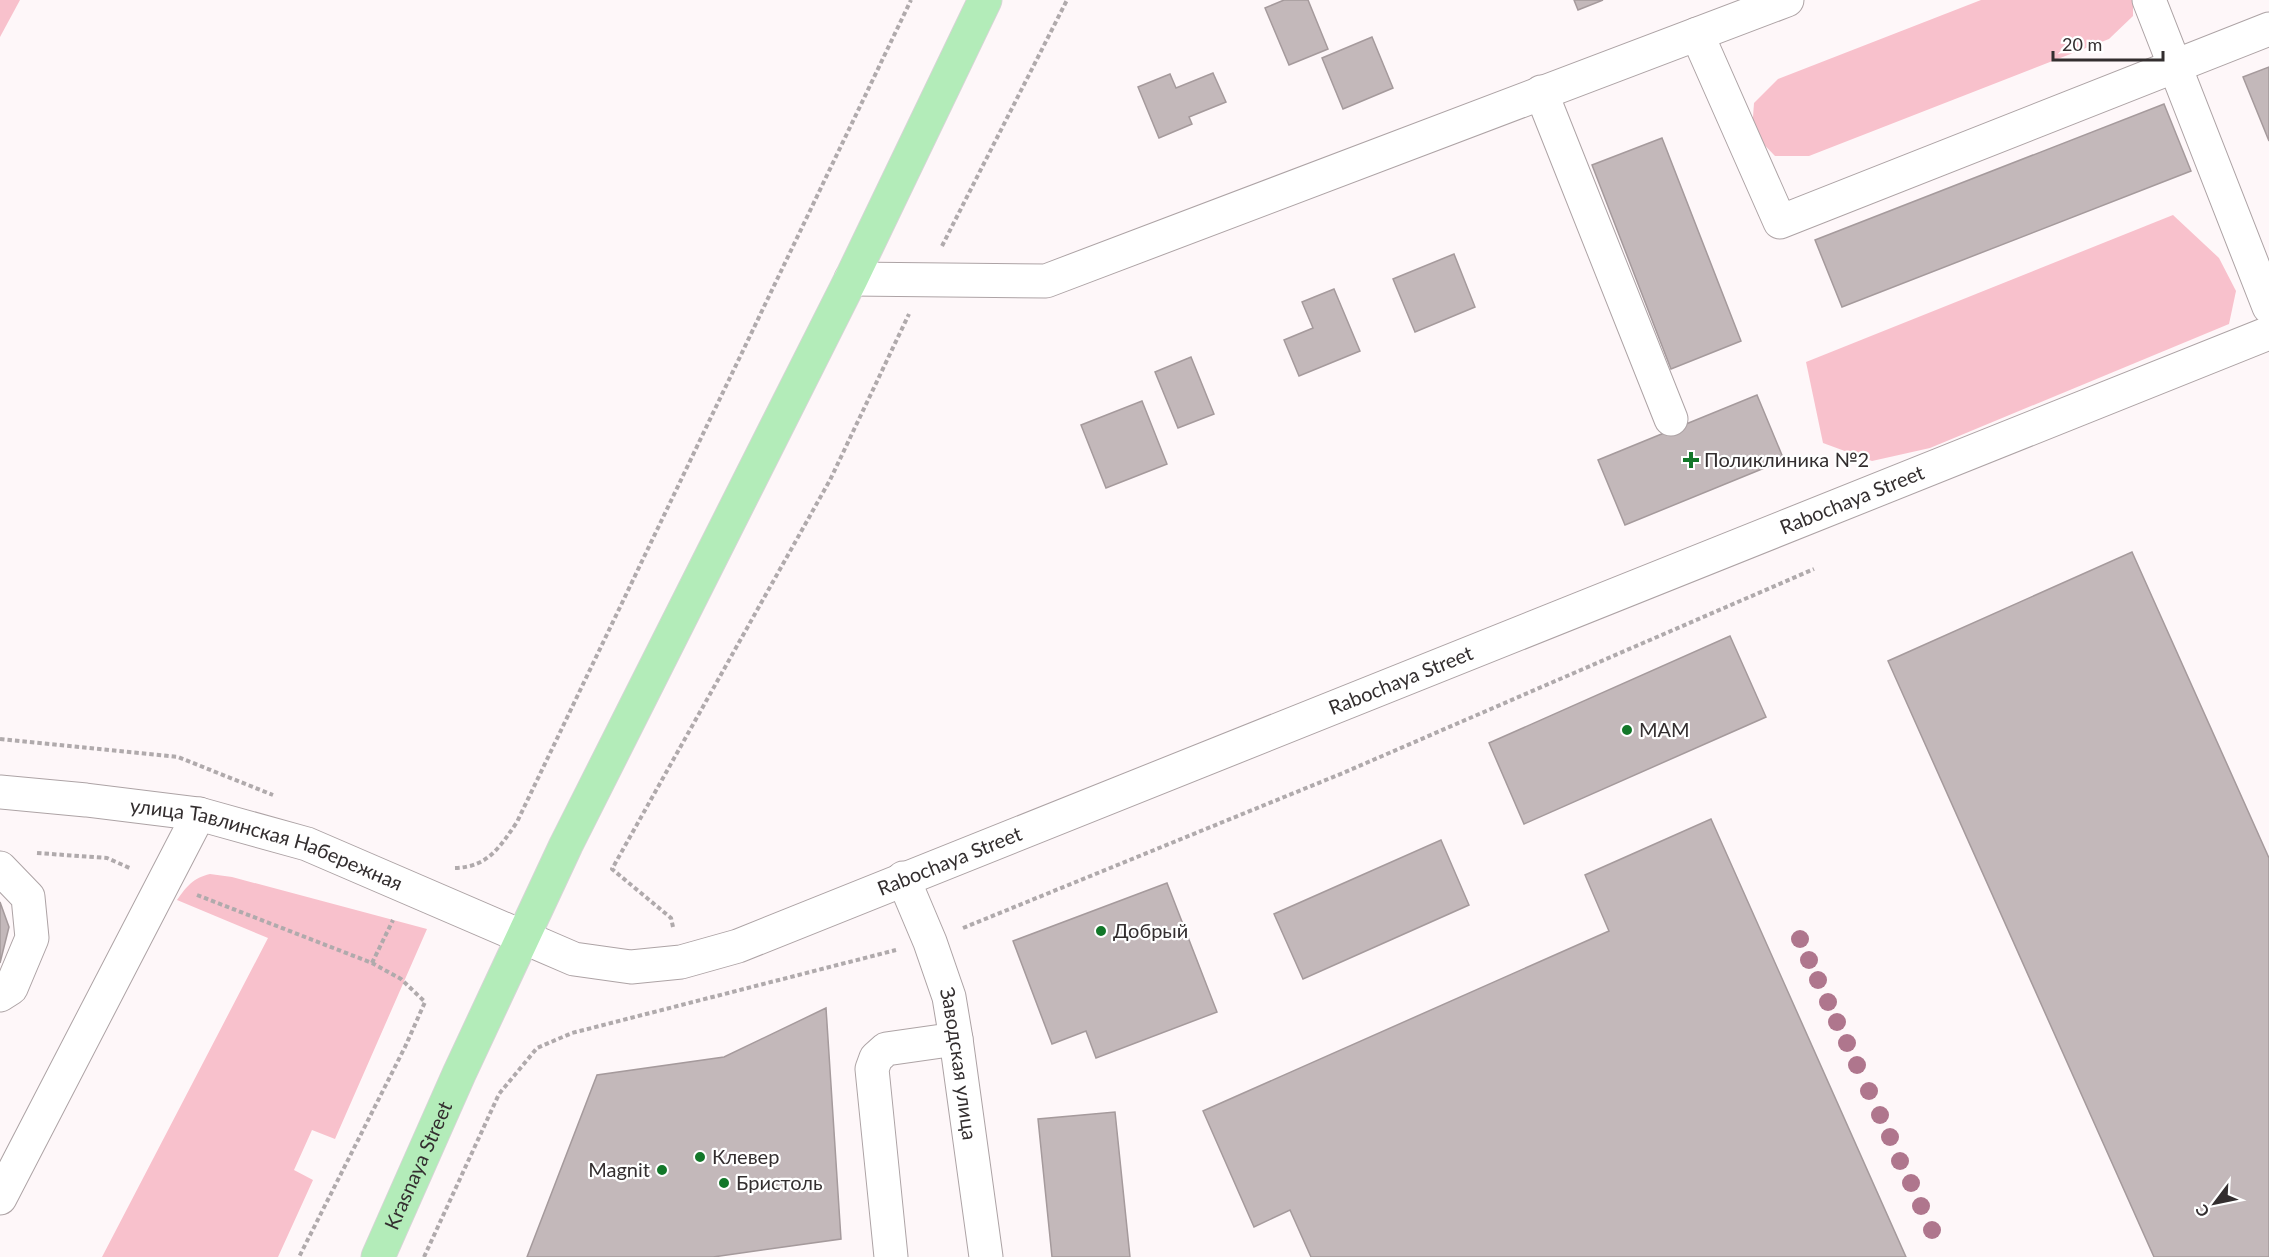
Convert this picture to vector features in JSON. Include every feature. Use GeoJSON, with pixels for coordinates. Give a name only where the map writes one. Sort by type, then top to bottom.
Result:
{"type":"FeatureCollection","features":[{"type":"Feature","properties":{"kind":"main road","name":"Krasnaya Street"},"geometry":{"type":"LineString","coordinates":[[378,1257],[522,938],[631,713],[851,279],[985,0]]}},
{"type":"Feature","properties":{"kind":"street"},"geometry":{"type":"LineString","coordinates":[[851,279],[1046,281],[1787,0]]}},
{"type":"Feature","properties":{"kind":"street"},"geometry":{"type":"LineString","coordinates":[[2149,0],[2269,307]]}},
{"type":"Feature","properties":{"kind":"street"},"geometry":{"type":"LineString","coordinates":[[1697,34],[1780,222],[2269,29]]}},
{"type":"Feature","properties":{"kind":"street"},"geometry":{"type":"LineString","coordinates":[[1540,92],[1671,419]]}},
{"type":"Feature","properties":{"kind":"street","name":"Rabochaya Street"},"geometry":{"type":"LineString","coordinates":[[522,938],[574,959],[631,967],[681,962],[738,946],[2269,333]]}},
{"type":"Feature","properties":{"kind":"street","name":"улица Тавлинская Набережная"},"geometry":{"type":"LineString","coordinates":[[0,792],[200,814],[307,844],[522,938]]}},
{"type":"Feature","properties":{"kind":"street"},"geometry":{"type":"LineString","coordinates":[[0,1198],[200,814]]}},
{"type":"Feature","properties":{"kind":"street"},"geometry":{"type":"LineString","coordinates":[[0,868],[28,897],[32,938],[11,988],[0,994]]}},
{"type":"Feature","properties":{"kind":"street","name":"Заводская улица"},"geometry":{"type":"LineString","coordinates":[[903,879],[930,942],[948,997],[956,1039],[986,1257]]}},
{"type":"Feature","properties":{"kind":"street"},"geometry":{"type":"LineString","coordinates":[[891,1257],[872,1069],[876,1058],[886,1048],[956,1039]]}},
{"type":"Feature","properties":{"kind":"path"},"geometry":{"type":"LineString","coordinates":[[446,865],[456,869],[475,866],[496,852],[517,822],[911,0]]}},
{"type":"Feature","properties":{"kind":"path"},"geometry":{"type":"LineString","coordinates":[[691,1003],[671,918],[612,869],[830,480],[925,279],[1067,0]]}},
{"type":"Feature","properties":{"kind":"path"},"geometry":{"type":"LineString","coordinates":[[424,1257],[499,1094],[537,1048],[572,1033],[930,942],[1343,773],[1814,569]]}},
{"type":"Feature","properties":{"kind":"path"},"geometry":{"type":"LineString","coordinates":[[299,1257],[405,1047],[425,1002],[401,978],[372,963],[409,889]]}},
{"type":"Feature","properties":{"kind":"shaded area"},"geometry":{"type":"Polygon","coordinates":[[[0,0],[20,0],[0,37],[0,0]]]}},
{"type":"Feature","properties":{"kind":"shaded area"},"geometry":{"type":"Polygon","coordinates":[[[1981,0],[2133,0],[2133,16],[2109,39],[1809,156],[1775,156],[1752,132],[1754,103],[1778,79],[1981,0]]]}},
{"type":"Feature","properties":{"kind":"shaded area"},"geometry":{"type":"Polygon","coordinates":[[[2173,215],[2219,258],[2236,291],[2229,324],[1930,448],[1872,461],[1823,443],[1806,362],[2173,215]]]}},
{"type":"Feature","properties":{"kind":"shaded area"},"geometry":{"type":"Polygon","coordinates":[[[210,874],[232,877],[427,929],[335,1139],[312,1130],[294,1170],[313,1180],[278,1257],[102,1257],[268,938],[177,900],[191,883],[210,874]]]}},
{"type":"Feature","properties":{"kind":"building"},"geometry":{"type":"Polygon","coordinates":[[[1284,0],[1308,0],[1328,49],[1289,65],[1265,8],[1284,0]]]}},
{"type":"Feature","properties":{"kind":"building"},"geometry":{"type":"Polygon","coordinates":[[[1574,0],[1603,0],[1578,10],[1574,0]]]}},
{"type":"Feature","properties":{"kind":"building"},"geometry":{"type":"Polygon","coordinates":[[[1372,37],[1393,88],[1343,109],[1322,58],[1372,37]]]}},
{"type":"Feature","properties":{"kind":"building"},"geometry":{"type":"Polygon","coordinates":[[[2269,67],[2269,141],[2243,77],[2269,67]]]}},
{"type":"Feature","properties":{"kind":"building"},"geometry":{"type":"Polygon","coordinates":[[[1213,73],[1226,102],[1189,117],[1192,124],[1159,138],[1138,87],[1170,74],[1176,88],[1213,73]]]}},
{"type":"Feature","properties":{"kind":"building"},"geometry":{"type":"Polygon","coordinates":[[[2164,104],[2191,171],[1842,307],[1815,240],[2164,104]]]}},
{"type":"Feature","properties":{"kind":"building"},"geometry":{"type":"Polygon","coordinates":[[[1662,138],[1741,341],[1671,369],[1592,165],[1662,138]]]}},
{"type":"Feature","properties":{"kind":"building"},"geometry":{"type":"Polygon","coordinates":[[[1454,254],[1475,307],[1415,332],[1393,279],[1454,254]]]}},
{"type":"Feature","properties":{"kind":"building"},"geometry":{"type":"Polygon","coordinates":[[[1334,289],[1360,351],[1299,376],[1284,340],[1313,328],[1302,302],[1334,289]]]}},
{"type":"Feature","properties":{"kind":"building"},"geometry":{"type":"Polygon","coordinates":[[[1191,357],[1214,414],[1178,428],[1155,372],[1191,357]]]}},
{"type":"Feature","properties":{"kind":"building","name":"Поликлиника №2"},"geometry":{"type":"Polygon","coordinates":[[[1757,395],[1784,460],[1625,525],[1598,460],[1757,395]]]}},
{"type":"Feature","properties":{"kind":"building"},"geometry":{"type":"Polygon","coordinates":[[[1142,401],[1167,464],[1106,488],[1081,425],[1142,401]]]}},
{"type":"Feature","properties":{"kind":"building"},"geometry":{"type":"Polygon","coordinates":[[[2132,552],[2269,858],[2269,1257],[2154,1257],[1888,661],[2132,552]]]}},
{"type":"Feature","properties":{"kind":"building","name":"МАМ"},"geometry":{"type":"Polygon","coordinates":[[[1730,636],[1766,717],[1524,824],[1489,743],[1730,636]]]}},
{"type":"Feature","properties":{"kind":"building"},"geometry":{"type":"Polygon","coordinates":[[[1711,819],[1906,1257],[1311,1257],[1290,1210],[1254,1227],[1203,1111],[1609,931],[1585,875],[1711,819]]]}},
{"type":"Feature","properties":{"kind":"building"},"geometry":{"type":"Polygon","coordinates":[[[1441,840],[1469,905],[1303,979],[1274,914],[1441,840]]]}},
{"type":"Feature","properties":{"kind":"building"},"geometry":{"type":"Polygon","coordinates":[[[1167,883],[1217,1012],[1096,1058],[1086,1031],[1052,1044],[1013,941],[1167,883]]]}},
{"type":"Feature","properties":{"kind":"building"},"geometry":{"type":"Polygon","coordinates":[[[0,902],[9,927],[0,963],[0,902]]]}},
{"type":"Feature","properties":{"kind":"building","name":"Клевер"},"geometry":{"type":"Polygon","coordinates":[[[826,1008],[841,1239],[713,1257],[527,1257],[597,1075],[724,1057],[826,1008]]]}},
{"type":"Feature","properties":{"kind":"building"},"geometry":{"type":"Polygon","coordinates":[[[1115,1112],[1130,1257],[1052,1257],[1038,1119],[1115,1112]]]}},
{"type":"Feature","properties":{"kind":"place","name":"Поликлиника №2"},"geometry":{"type":"Point","coordinates":[1691,460]}},
{"type":"Feature","properties":{"kind":"place","name":"МАМ"},"geometry":{"type":"Point","coordinates":[1627,730]}},
{"type":"Feature","properties":{"kind":"place","name":"Добрый"},"geometry":{"type":"Point","coordinates":[1101,931]}},
{"type":"Feature","properties":{"kind":"place","name":"Клевер"},"geometry":{"type":"Point","coordinates":[700,1157]}},
{"type":"Feature","properties":{"kind":"place","name":"Magnit"},"geometry":{"type":"Point","coordinates":[662,1170]}},
{"type":"Feature","properties":{"kind":"place","name":"Бристоль"},"geometry":{"type":"Point","coordinates":[724,1183]}}]}
